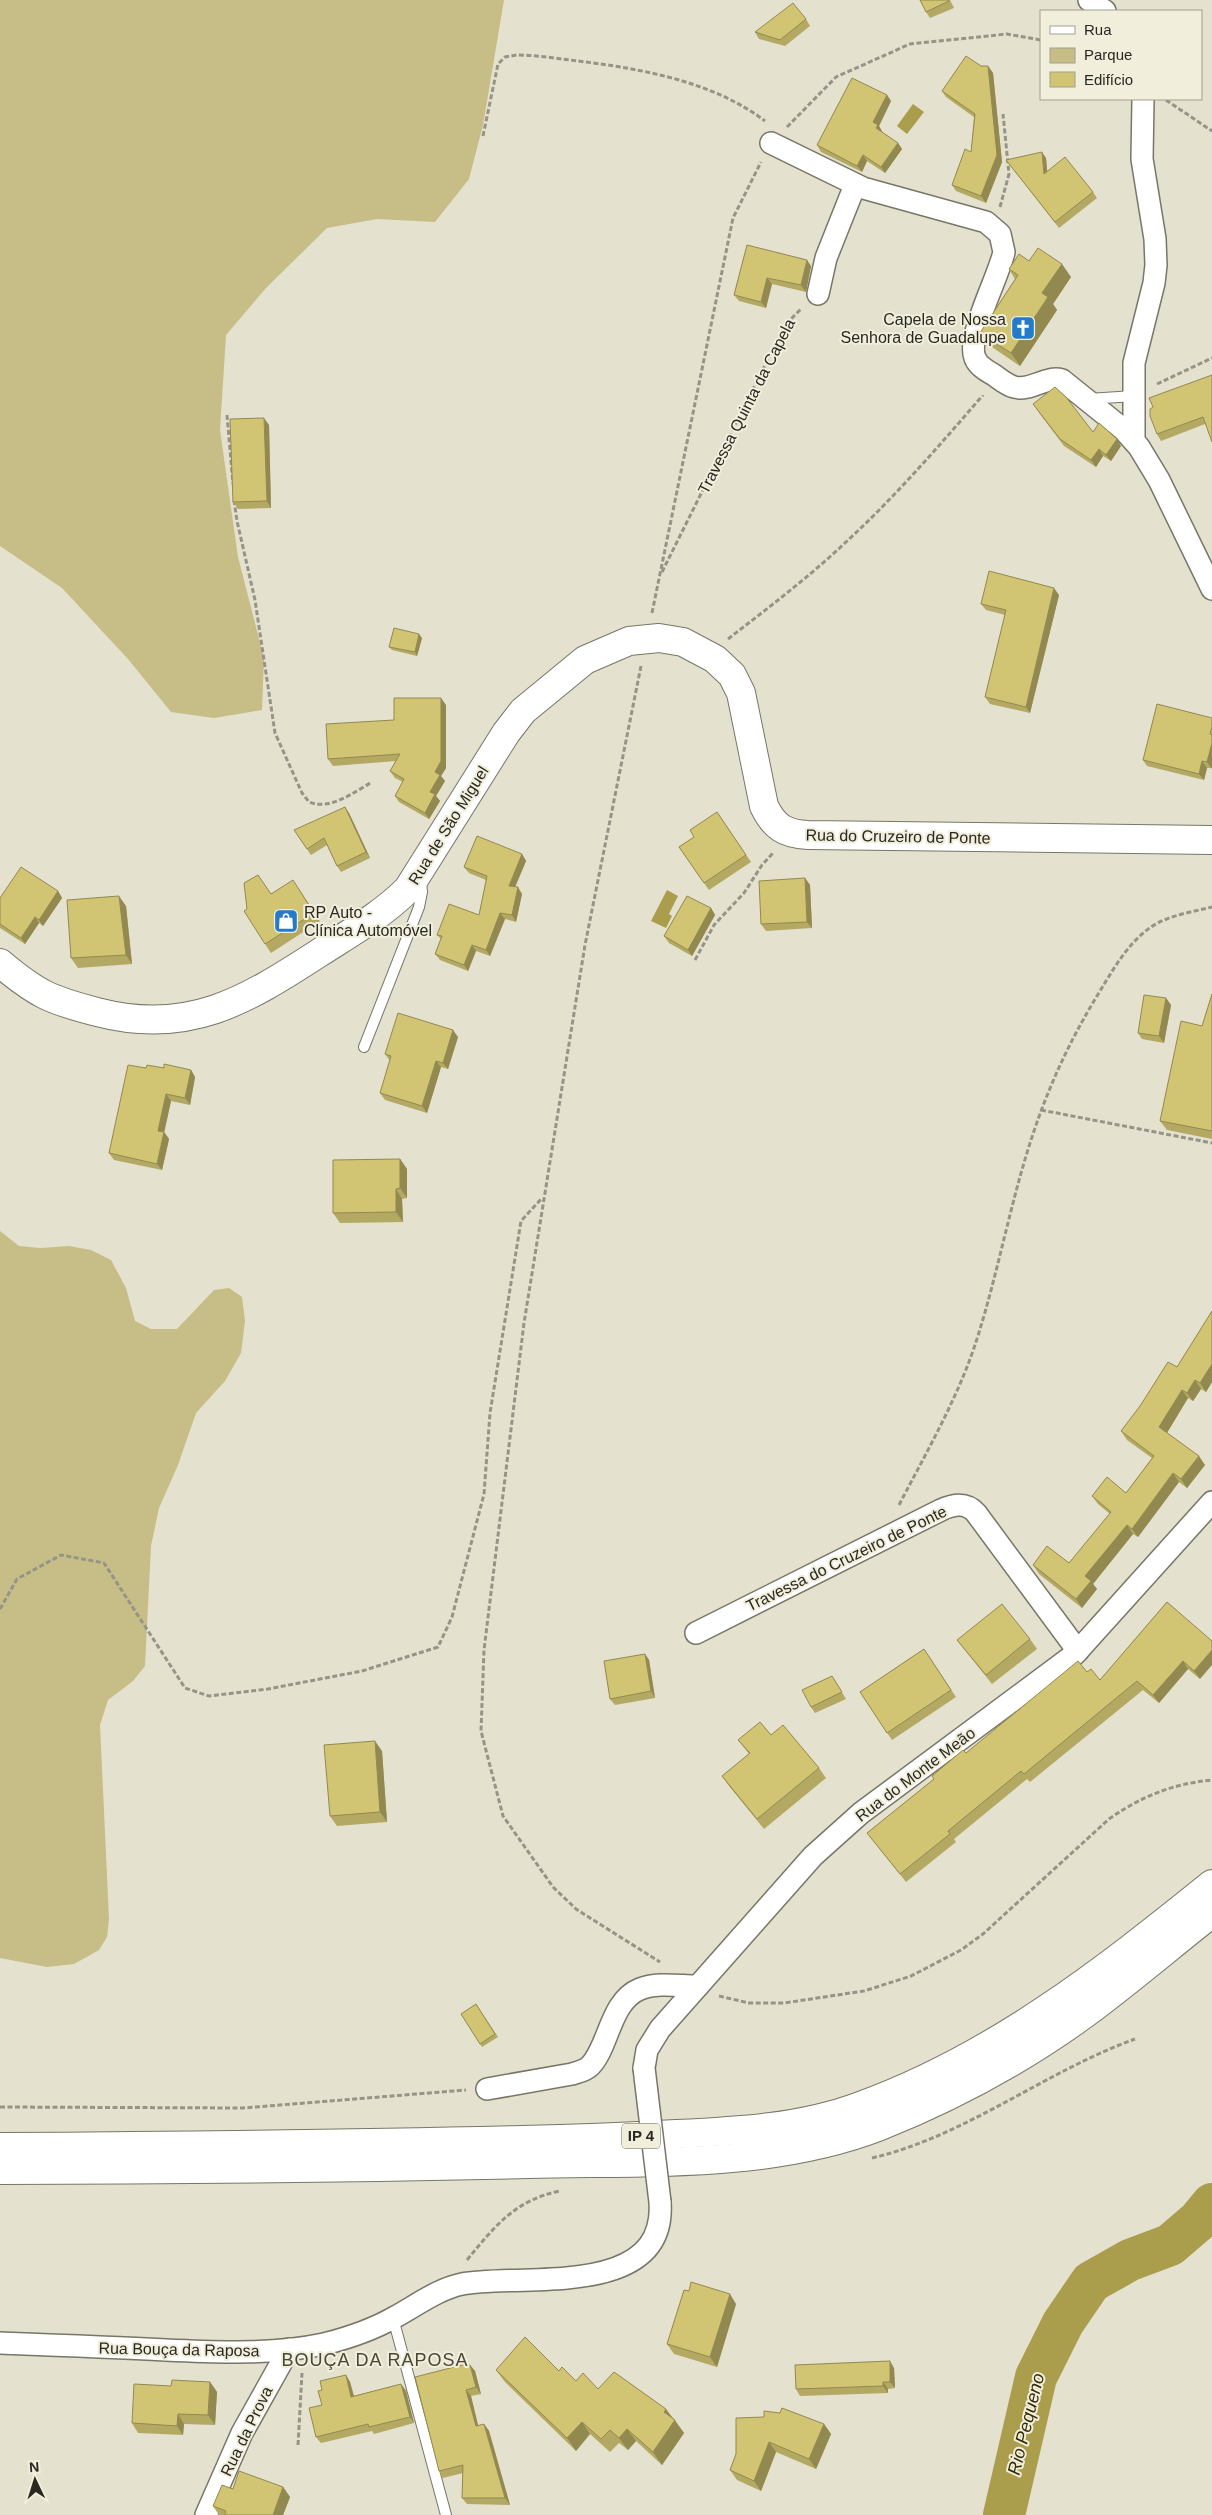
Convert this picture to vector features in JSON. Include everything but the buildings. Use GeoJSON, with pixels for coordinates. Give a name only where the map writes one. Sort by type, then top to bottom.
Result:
{"type":"FeatureCollection","features":[{"type":"Feature","properties":{"kind":"main road","name":"Rua do Cruzeiro de Ponte"},"geometry":{"type":"LineString","coordinates":[[638,639],[677,640],[708,655],[728,671],[741,693],[762,796],[768,815],[779,828],[793,834],[1212,840]]}},
{"type":"Feature","properties":{"kind":"main road","name":"Rua de São Miguel"},"geometry":{"type":"LineString","coordinates":[[0,964],[35,992],[67,1005],[114,1017],[141,1021],[162,1021],[192,1016],[235,1002],[280,979],[387,908],[408,889],[419,874],[506,733],[523,711],[585,660],[638,639]]}},
{"type":"Feature","properties":{"kind":"main road","name":"IP 4"},"geometry":{"type":"LineString","coordinates":[[0,2147],[259,2146],[583,2139],[727,2131],[796,2124],[827,2117],[868,2103],[942,2072],[986,2049],[1072,1993],[1212,1884]]}},
{"type":"Feature","properties":{"kind":"main road","name":"IP 4"},"geometry":{"type":"LineString","coordinates":[[0,2170],[228,2170],[680,2160],[763,2154],[802,2147],[876,2127],[995,2071],[1086,2013],[1212,1913]]}},
{"type":"Feature","properties":{"kind":"street"},"geometry":{"type":"LineString","coordinates":[[1089,0],[1104,10]]}},
{"type":"Feature","properties":{"kind":"street"},"geometry":{"type":"LineString","coordinates":[[1134,441],[1135,357],[1154,283],[1156,266],[1154,239],[1142,159],[1143,100]]}},
{"type":"Feature","properties":{"kind":"street"},"geometry":{"type":"LineString","coordinates":[[776,138],[855,185],[974,218],[999,235],[1002,261],[973,345],[976,361],[1012,386],[1021,388],[1057,379],[1067,383],[1134,441],[1159,480],[1212,589]]}},
{"type":"Feature","properties":{"kind":"street"},"geometry":{"type":"LineString","coordinates":[[818,294],[826,258],[855,185]]}},
{"type":"Feature","properties":{"kind":"street","name":"Rua do Monte Meão"},"geometry":{"type":"LineString","coordinates":[[644,2068],[646,2054],[651,2041],[814,1856],[836,1834],[1078,1651],[1212,1502]]}},
{"type":"Feature","properties":{"kind":"street","name":"Travessa do Cruzeiro de Ponte"},"geometry":{"type":"LineString","coordinates":[[696,1633],[941,1510],[952,1505],[962,1505],[976,1513],[1078,1651]]}},
{"type":"Feature","properties":{"kind":"street"},"geometry":{"type":"LineString","coordinates":[[487,2089],[585,2070],[594,2060],[623,2002],[632,1993],[658,1985],[698,1986]]}},
{"type":"Feature","properties":{"kind":"street","name":"Rua Bouça da Raposa"},"geometry":{"type":"LineString","coordinates":[[0,2343],[223,2352],[296,2349],[351,2336],[393,2318],[432,2295],[460,2284],[568,2279],[590,2276],[619,2266],[643,2251],[654,2239],[660,2225],[660,2202],[644,2068]]}},
{"type":"Feature","properties":{"kind":"street","name":"Rua da Prova"},"geometry":{"type":"LineString","coordinates":[[206,2515],[242,2433],[296,2349]]}},
{"type":"Feature","properties":{"kind":"lane"},"geometry":{"type":"LineString","coordinates":[[1087,399],[1134,396]]}},
{"type":"Feature","properties":{"kind":"lane"},"geometry":{"type":"LineString","coordinates":[[364,1047],[419,907],[422,887],[419,874]]}},
{"type":"Feature","properties":{"kind":"lane"},"geometry":{"type":"LineString","coordinates":[[393,2318],[446,2515]]}},
{"type":"Feature","properties":{"kind":"path"},"geometry":{"type":"LineString","coordinates":[[664,1965],[576,1909],[553,1887],[503,1816],[481,1731],[486,1640],[524,1323],[585,945],[638,639],[659,577],[733,218],[776,138],[836,77],[910,44],[1007,34],[1040,40]]}},
{"type":"Feature","properties":{"kind":"path"},"geometry":{"type":"LineString","coordinates":[[483,136],[498,64],[505,57],[517,55],[612,65],[696,85],[742,105],[776,138]]}},
{"type":"Feature","properties":{"kind":"path"},"geometry":{"type":"LineString","coordinates":[[1165,100],[1212,131]]}},
{"type":"Feature","properties":{"kind":"path"},"geometry":{"type":"LineString","coordinates":[[999,235],[1009,174],[1003,114]]}},
{"type":"Feature","properties":{"kind":"path","name":"Travessa Quinta da Capela"},"geometry":{"type":"LineString","coordinates":[[659,577],[786,325],[794,313],[816,300],[818,294]]}},
{"type":"Feature","properties":{"kind":"path"},"geometry":{"type":"LineString","coordinates":[[1134,396],[1202,361],[1212,358]]}},
{"type":"Feature","properties":{"kind":"path"},"geometry":{"type":"LineString","coordinates":[[708,655],[785,594],[851,538],[909,478],[998,378]]}},
{"type":"Feature","properties":{"kind":"path"},"geometry":{"type":"LineString","coordinates":[[227,415],[236,515],[255,600],[274,729],[278,741],[302,793],[312,803],[323,805],[336,802],[372,782]]}},
{"type":"Feature","properties":{"kind":"path"},"geometry":{"type":"LineString","coordinates":[[695,960],[714,925],[744,893],[764,862],[793,834]]}},
{"type":"Feature","properties":{"kind":"path"},"geometry":{"type":"LineString","coordinates":[[898,1506],[950,1408],[968,1364],[986,1308],[1031,1138],[1069,1043],[1115,966],[1132,943],[1153,925],[1167,919],[1212,907]]}},
{"type":"Feature","properties":{"kind":"path"},"geometry":{"type":"LineString","coordinates":[[1042,1110],[1212,1143]]}},
{"type":"Feature","properties":{"kind":"path"},"geometry":{"type":"LineString","coordinates":[[0,1609],[17,1579],[62,1555],[104,1563],[185,1688],[209,1696],[268,1689],[362,1671],[438,1647],[452,1617],[484,1494],[490,1413],[521,1221],[544,1197]]}},
{"type":"Feature","properties":{"kind":"path"},"geometry":{"type":"LineString","coordinates":[[698,1986],[733,2000],[772,2004],[864,1991],[911,1976],[972,1942],[1109,1819],[1127,1807],[1169,1787],[1212,1780]]}},
{"type":"Feature","properties":{"kind":"path"},"geometry":{"type":"LineString","coordinates":[[0,2107],[243,2108],[487,2089]]}},
{"type":"Feature","properties":{"kind":"path"},"geometry":{"type":"LineString","coordinates":[[296,2349],[298,2445]]}},
{"type":"Feature","properties":{"kind":"green space"},"geometry":{"type":"Polygon","coordinates":[[[0,0],[504,0],[483,125],[469,179],[435,222],[377,219],[327,228],[266,288],[226,335],[220,430],[238,557],[264,658],[262,710],[214,718],[171,712],[128,659],[62,588],[0,546],[0,0]]]}},
{"type":"Feature","properties":{"kind":"green space"},"geometry":{"type":"Polygon","coordinates":[[[0,1231],[19,1246],[40,1248],[69,1246],[91,1250],[111,1260],[126,1288],[135,1321],[151,1329],[177,1329],[214,1290],[229,1288],[242,1297],[245,1321],[241,1353],[225,1381],[196,1413],[178,1465],[159,1508],[151,1546],[145,1666],[133,1681],[108,1700],[100,1725],[109,1919],[107,1937],[99,1950],[74,1964],[47,1967],[0,1958],[0,1231]]]}},
{"type":"Feature","properties":{"kind":"shaded area"},"geometry":{"type":"Polygon","coordinates":[[[913,104],[924,112],[907,134],[897,126],[913,104]]]}},
{"type":"Feature","properties":{"kind":"shaded area"},"geometry":{"type":"Polygon","coordinates":[[[667,890],[678,896],[669,914],[672,916],[666,928],[651,921],[667,890]]]}},
{"type":"Feature","properties":{"kind":"waterway","name":"Rio Pequeno"},"geometry":{"type":"LineString","coordinates":[[1004,2515],[1036,2377],[1063,2323],[1091,2282],[1130,2260],[1170,2245],[1198,2221],[1212,2204]]}},
{"type":"Feature","properties":{"kind":"place","name":"Capela de Nossa Senhora de Guadalupe"},"geometry":{"type":"Point","coordinates":[1023,328]}},
{"type":"Feature","properties":{"kind":"place","name":"RP Auto - Clínica Automóvel"},"geometry":{"type":"Point","coordinates":[286,921]}},
{"type":"Feature","properties":{"kind":"district","name":"BOUÇA DA RAPOSA"},"geometry":{"type":"Point","coordinates":[375,2360]}}]}
